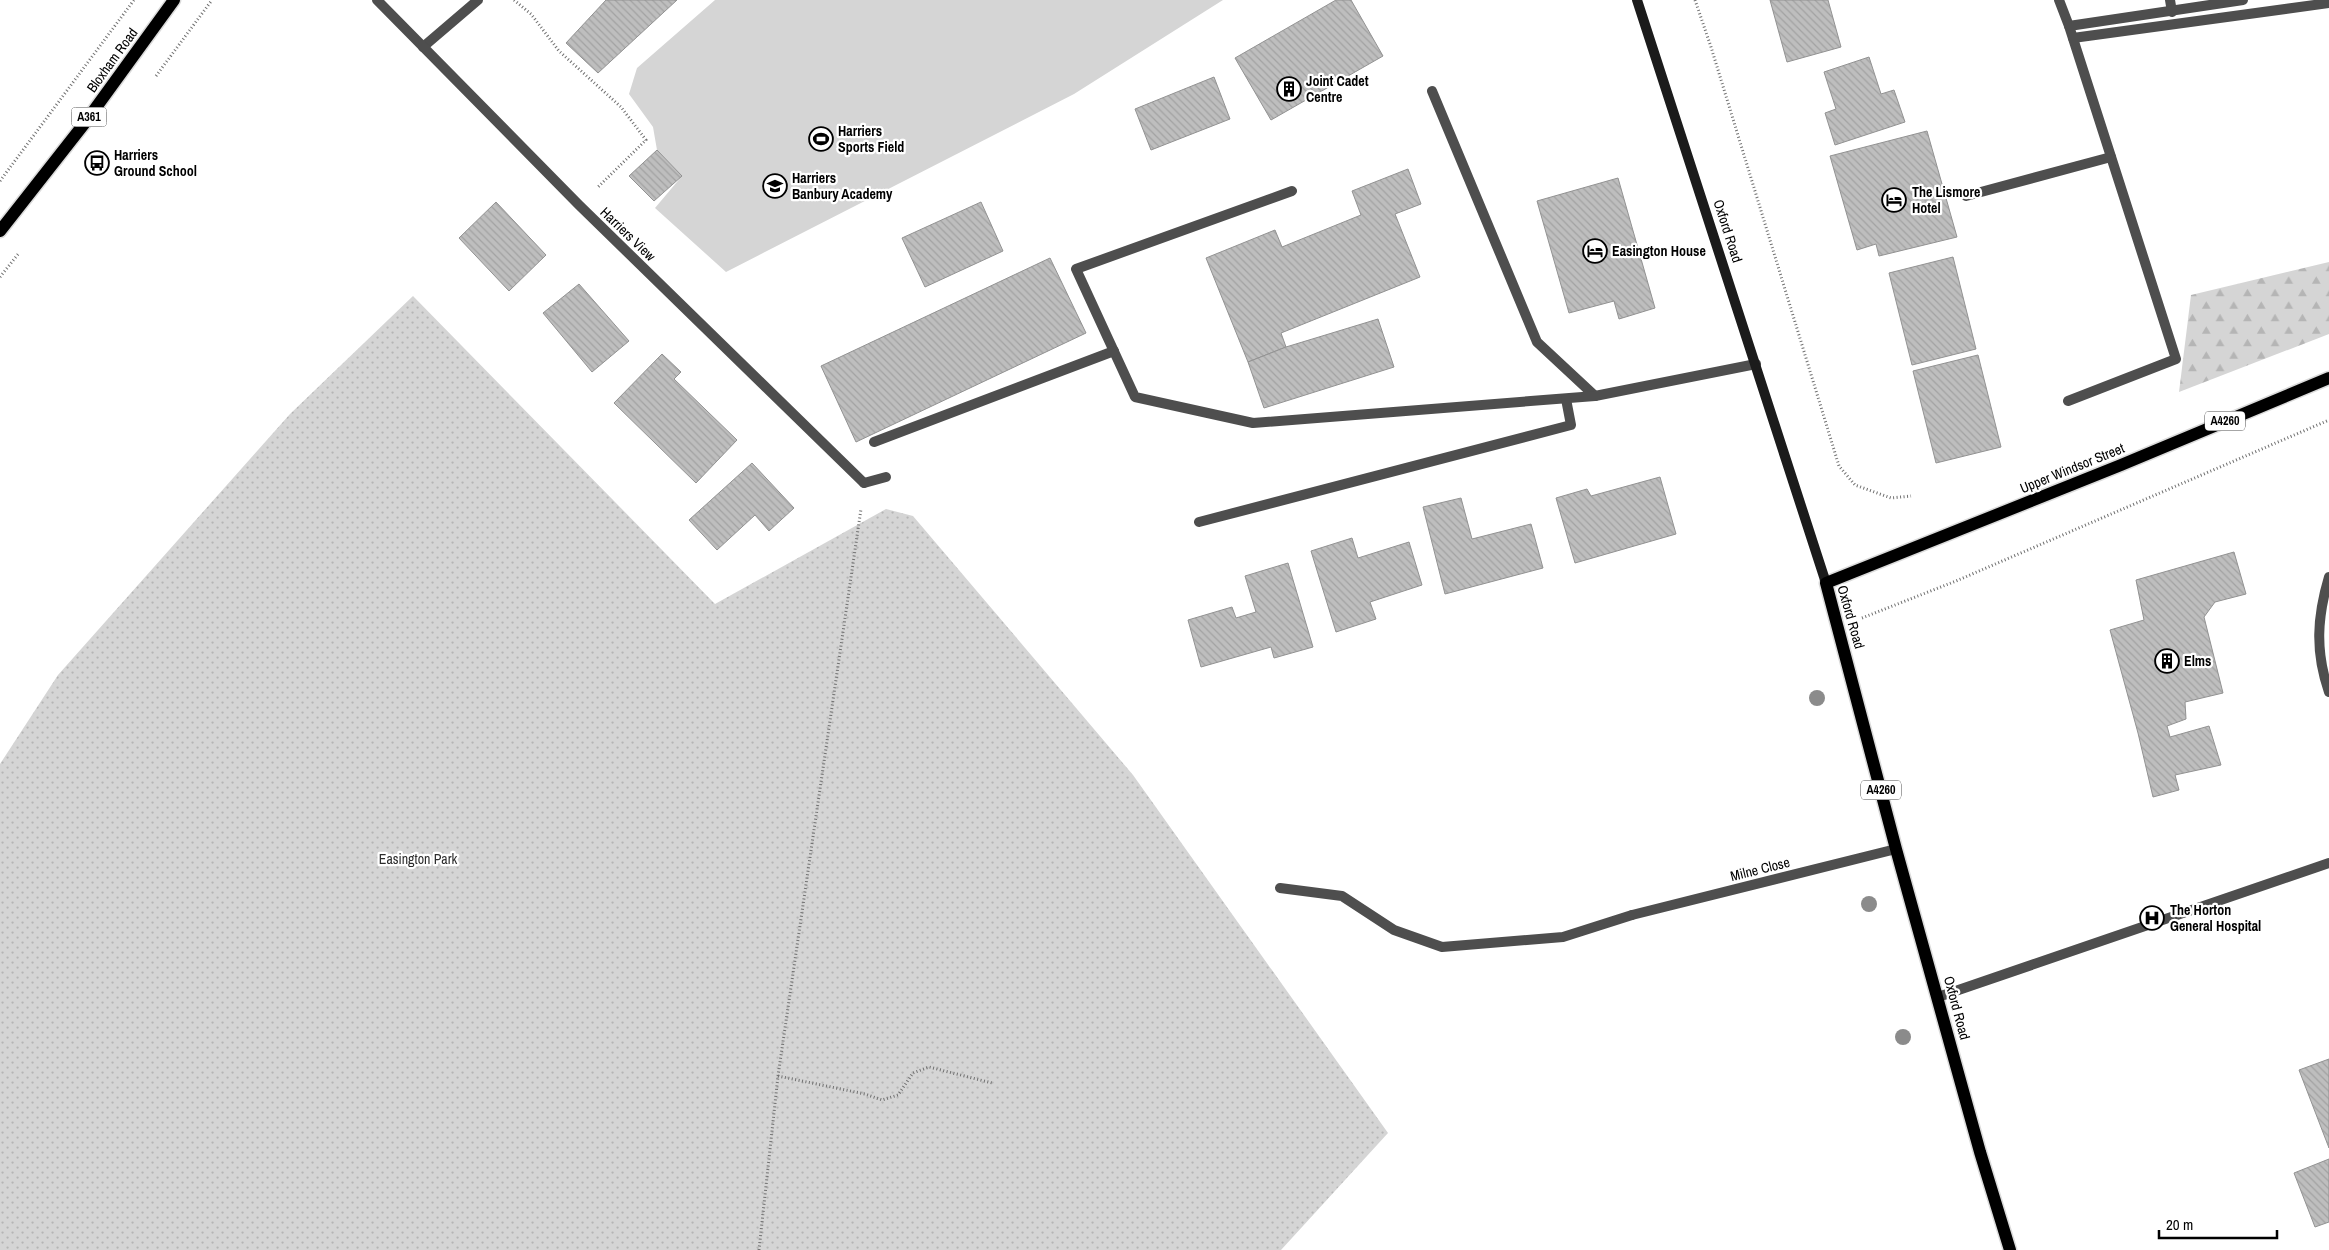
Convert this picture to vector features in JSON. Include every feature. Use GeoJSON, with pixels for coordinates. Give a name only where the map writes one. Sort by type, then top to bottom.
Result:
{"type":"FeatureCollection","features":[{"type":"Feature","properties":{"kind":"main road","name":"Bloxham Road"},"geometry":{"type":"LineString","coordinates":[[0,231],[84,124],[174,0]]}},
{"type":"Feature","properties":{"kind":"main road","name":"Oxford Road"},"geometry":{"type":"LineString","coordinates":[[1637,0],[1826,583],[1896,849],[1980,1152],[2010,1250]]}},
{"type":"Feature","properties":{"kind":"main road","name":"Upper Windsor Street"},"geometry":{"type":"LineString","coordinates":[[1826,583],[2121,465],[2329,378]]}},
{"type":"Feature","properties":{"kind":"street","name":"Harriers View"},"geometry":{"type":"LineString","coordinates":[[377,0],[579,205],[864,483]]}},
{"type":"Feature","properties":{"kind":"street"},"geometry":{"type":"LineString","coordinates":[[423,47],[478,0]]}},
{"type":"Feature","properties":{"kind":"street"},"geometry":{"type":"LineString","coordinates":[[2059,0],[2073,38],[2176,359],[2068,401]]}},
{"type":"Feature","properties":{"kind":"street"},"geometry":{"type":"LineString","coordinates":[[2170,0],[2172,12]]}},
{"type":"Feature","properties":{"kind":"street"},"geometry":{"type":"LineString","coordinates":[[2069,26],[2243,0]]}},
{"type":"Feature","properties":{"kind":"street"},"geometry":{"type":"LineString","coordinates":[[2073,38],[2329,3]]}},
{"type":"Feature","properties":{"kind":"street"},"geometry":{"type":"LineString","coordinates":[[1432,91],[1538,342],[1595,396]]}},
{"type":"Feature","properties":{"kind":"street"},"geometry":{"type":"LineString","coordinates":[[1966,196],[2111,157]]}},
{"type":"Feature","properties":{"kind":"street"},"geometry":{"type":"LineString","coordinates":[[1292,191],[1076,269],[1135,397],[1253,423],[1595,396],[1756,364]]}},
{"type":"Feature","properties":{"kind":"street"},"geometry":{"type":"LineString","coordinates":[[874,442],[1114,351]]}},
{"type":"Feature","properties":{"kind":"street"},"geometry":{"type":"LineString","coordinates":[[1199,522],[1571,425],[1566,399]]}},
{"type":"Feature","properties":{"kind":"street"},"geometry":{"type":"LineString","coordinates":[[864,483],[886,477]]}},
{"type":"Feature","properties":{"kind":"street"},"geometry":{"type":"LineString","coordinates":[[2329,577],[2318,624],[2323,674],[2329,692]]}},
{"type":"Feature","properties":{"kind":"street","name":"Milne Close"},"geometry":{"type":"LineString","coordinates":[[1280,888],[1342,896],[1394,930],[1442,947],[1563,936],[1632,915],[1896,849]]}},
{"type":"Feature","properties":{"kind":"street"},"geometry":{"type":"LineString","coordinates":[[1938,997],[2329,862]]}},
{"type":"Feature","properties":{"kind":"path"},"geometry":{"type":"LineString","coordinates":[[0,181],[134,0]]}},
{"type":"Feature","properties":{"kind":"path"},"geometry":{"type":"LineString","coordinates":[[514,0],[532,14],[559,51],[621,107],[646,140],[579,205]]}},
{"type":"Feature","properties":{"kind":"path"},"geometry":{"type":"LineString","coordinates":[[1694,0],[1712,48],[1839,466],[1855,485],[1891,498],[1911,496]]}},
{"type":"Feature","properties":{"kind":"path"},"geometry":{"type":"LineString","coordinates":[[1839,627],[1956,581],[2329,420]]}},
{"type":"Feature","properties":{"kind":"path"},"geometry":{"type":"LineString","coordinates":[[759,1250],[778,1076],[850,596],[864,483]]}},
{"type":"Feature","properties":{"kind":"path"},"geometry":{"type":"LineString","coordinates":[[778,1076],[866,1094],[882,1100],[898,1095],[913,1073],[929,1067],[992,1083]]}},
{"type":"Feature","properties":{"kind":"green space","name":"Harriers Sports Field"},"geometry":{"type":"Polygon","coordinates":[[[715,0],[1223,0],[1074,94],[726,272],[655,208],[682,176],[657,150],[653,127],[629,94],[637,68],[715,0]]]}},
{"type":"Feature","properties":{"kind":"green space"},"geometry":{"type":"Polygon","coordinates":[[[2329,262],[2329,334],[2179,392],[2191,295],[2329,262]]]}},
{"type":"Feature","properties":{"kind":"green space","name":"Easington Park"},"geometry":{"type":"Polygon","coordinates":[[[413,296],[715,604],[886,509],[913,516],[1133,775],[1388,1133],[1281,1250],[0,1250],[0,764],[58,675],[290,414],[413,296]]]}},
{"type":"Feature","properties":{"kind":"building"},"geometry":{"type":"Polygon","coordinates":[[[606,0],[677,0],[598,73],[566,43],[606,0]]]}},
{"type":"Feature","properties":{"kind":"building","name":"Joint Cadet Centre"},"geometry":{"type":"Polygon","coordinates":[[[1336,0],[1351,0],[1383,56],[1271,120],[1235,58],[1336,0]]]}},
{"type":"Feature","properties":{"kind":"building"},"geometry":{"type":"Polygon","coordinates":[[[1770,0],[1828,0],[1841,47],[1787,62],[1770,0]]]}},
{"type":"Feature","properties":{"kind":"building"},"geometry":{"type":"Polygon","coordinates":[[[1869,57],[1881,94],[1894,90],[1905,122],[1835,145],[1825,113],[1836,109],[1824,72],[1869,57]]]}},
{"type":"Feature","properties":{"kind":"building"},"geometry":{"type":"Polygon","coordinates":[[[1214,77],[1230,119],[1151,150],[1135,109],[1214,77]]]}},
{"type":"Feature","properties":{"kind":"building","name":"The Lismore Hotel"},"geometry":{"type":"Polygon","coordinates":[[[1927,131],[1957,237],[1879,256],[1876,244],[1857,250],[1830,156],[1927,131]]]}},
{"type":"Feature","properties":{"kind":"building"},"geometry":{"type":"Polygon","coordinates":[[[657,150],[682,176],[654,201],[629,176],[657,150]]]}},
{"type":"Feature","properties":{"kind":"building"},"geometry":{"type":"Polygon","coordinates":[[[1408,169],[1421,204],[1395,214],[1420,277],[1281,333],[1286,347],[1248,362],[1206,258],[1275,230],[1282,247],[1361,215],[1352,191],[1408,169]]]}},
{"type":"Feature","properties":{"kind":"building","name":"Easington House"},"geometry":{"type":"Polygon","coordinates":[[[1618,178],[1655,308],[1619,319],[1614,301],[1569,313],[1537,201],[1618,178]]]}},
{"type":"Feature","properties":{"kind":"building"},"geometry":{"type":"Polygon","coordinates":[[[496,202],[546,255],[509,291],[459,238],[496,202]]]}},
{"type":"Feature","properties":{"kind":"building"},"geometry":{"type":"Polygon","coordinates":[[[981,202],[1003,251],[925,287],[902,238],[981,202]]]}},
{"type":"Feature","properties":{"kind":"building"},"geometry":{"type":"Polygon","coordinates":[[[1953,257],[1976,349],[1912,365],[1889,273],[1953,257]]]}},
{"type":"Feature","properties":{"kind":"building"},"geometry":{"type":"Polygon","coordinates":[[[1050,258],[1086,333],[856,442],[821,366],[1050,258]]]}},
{"type":"Feature","properties":{"kind":"building"},"geometry":{"type":"Polygon","coordinates":[[[579,284],[629,341],[592,372],[543,313],[579,284]]]}},
{"type":"Feature","properties":{"kind":"building"},"geometry":{"type":"Polygon","coordinates":[[[1378,319],[1394,367],[1264,408],[1248,362],[1286,347],[1378,319]]]}},
{"type":"Feature","properties":{"kind":"building"},"geometry":{"type":"Polygon","coordinates":[[[662,354],[681,372],[674,379],[737,440],[696,483],[614,403],[662,354]]]}},
{"type":"Feature","properties":{"kind":"building"},"geometry":{"type":"Polygon","coordinates":[[[1978,355],[2001,447],[1936,463],[1913,371],[1978,355]]]}},
{"type":"Feature","properties":{"kind":"building"},"geometry":{"type":"Polygon","coordinates":[[[752,463],[794,508],[769,531],[755,515],[717,550],[689,520],[752,463]]]}},
{"type":"Feature","properties":{"kind":"building"},"geometry":{"type":"Polygon","coordinates":[[[1660,477],[1676,534],[1575,563],[1556,498],[1587,489],[1591,496],[1660,477]]]}},
{"type":"Feature","properties":{"kind":"building"},"geometry":{"type":"Polygon","coordinates":[[[1461,498],[1472,539],[1531,524],[1543,568],[1445,594],[1423,507],[1461,498]]]}},
{"type":"Feature","properties":{"kind":"building"},"geometry":{"type":"Polygon","coordinates":[[[1352,538],[1358,558],[1409,542],[1422,585],[1370,602],[1376,619],[1336,632],[1311,551],[1352,538]]]}},
{"type":"Feature","properties":{"kind":"building","name":"Elms"},"geometry":{"type":"Polygon","coordinates":[[[2234,552],[2246,594],[2215,602],[2204,617],[2223,693],[2185,702],[2186,719],[2167,726],[2170,737],[2209,726],[2221,765],[2175,775],[2179,790],[2153,797],[2110,630],[2144,620],[2136,580],[2234,552]]]}},
{"type":"Feature","properties":{"kind":"building"},"geometry":{"type":"Polygon","coordinates":[[[1288,563],[1313,647],[1274,658],[1271,647],[1201,667],[1188,620],[1232,607],[1236,618],[1256,612],[1245,576],[1288,563]]]}},
{"type":"Feature","properties":{"kind":"building"},"geometry":{"type":"Polygon","coordinates":[[[2329,1059],[2329,1148],[2299,1070],[2329,1059]]]}},
{"type":"Feature","properties":{"kind":"building"},"geometry":{"type":"Polygon","coordinates":[[[2329,1159],[2329,1222],[2315,1227],[2294,1173],[2329,1159]]]}},
{"type":"Feature","properties":{"kind":"place","name":"Joint Cadet Centre"},"geometry":{"type":"Point","coordinates":[1289,89]}},
{"type":"Feature","properties":{"kind":"place","name":"Harriers Sports Field"},"geometry":{"type":"Point","coordinates":[821,139]}},
{"type":"Feature","properties":{"kind":"place","name":"Harriers Ground School"},"geometry":{"type":"Point","coordinates":[97,163]}},
{"type":"Feature","properties":{"kind":"place","name":"Harriers Banbury Academy"},"geometry":{"type":"Point","coordinates":[775,186]}},
{"type":"Feature","properties":{"kind":"place","name":"The Lismore Hotel"},"geometry":{"type":"Point","coordinates":[1894,200]}},
{"type":"Feature","properties":{"kind":"place","name":"Easington House"},"geometry":{"type":"Point","coordinates":[1595,251]}},
{"type":"Feature","properties":{"kind":"place","name":"Elms"},"geometry":{"type":"Point","coordinates":[2167,661]}},
{"type":"Feature","properties":{"kind":"place","name":"The Horton General Hospital"},"geometry":{"type":"Point","coordinates":[2152,918]}}]}
